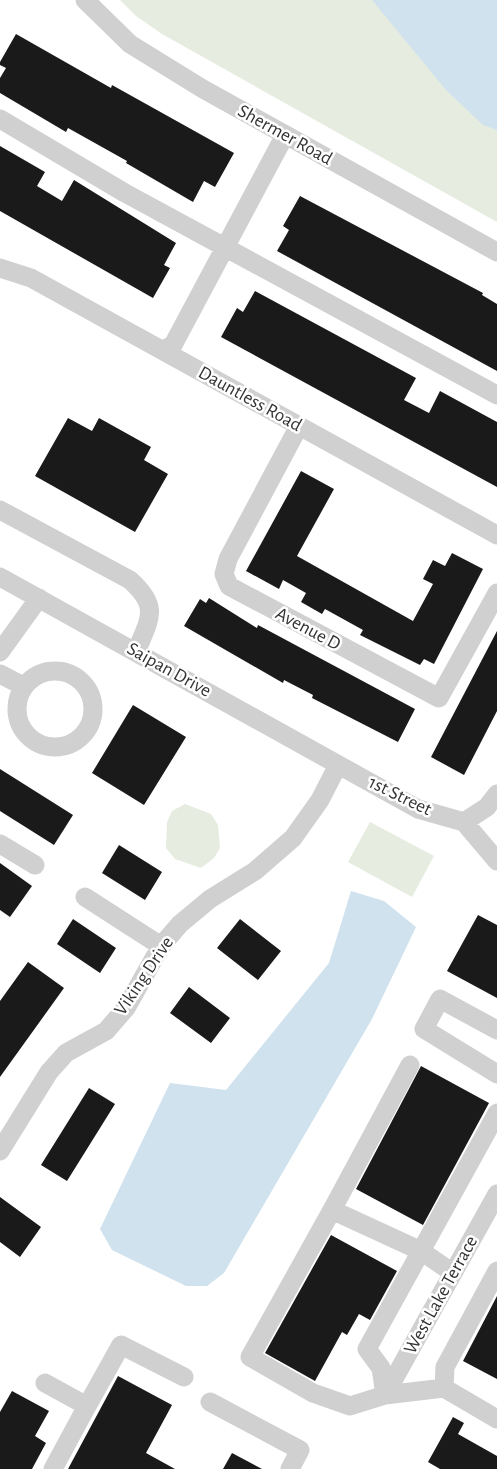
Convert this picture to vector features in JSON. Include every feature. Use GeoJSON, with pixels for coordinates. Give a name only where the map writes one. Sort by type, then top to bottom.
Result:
{"type":"FeatureCollection","features":[{"type":"Feature","properties":{"kind":"street","name":"Shermer Road"},"geometry":{"type":"LineString","coordinates":[[85,0],[130,44],[203,89],[497,252]]}},
{"type":"Feature","properties":{"kind":"street"},"geometry":{"type":"LineString","coordinates":[[0,119],[126,193],[225,248],[497,394]]}},
{"type":"Feature","properties":{"kind":"street"},"geometry":{"type":"LineString","coordinates":[[163,350],[174,345],[285,135]]}},
{"type":"Feature","properties":{"kind":"street","name":"Dauntless Road"},"geometry":{"type":"LineString","coordinates":[[0,268],[31,278],[497,535]]}},
{"type":"Feature","properties":{"kind":"street","name":"Avenue D"},"geometry":{"type":"LineString","coordinates":[[299,426],[228,559],[224,574],[229,586],[439,698],[497,593]]}},
{"type":"Feature","properties":{"kind":"street"},"geometry":{"type":"LineString","coordinates":[[0,510],[130,580],[145,594],[151,611],[136,652]]}},
{"type":"Feature","properties":{"kind":"street","name":"Saipan Drive"},"geometry":{"type":"LineString","coordinates":[[0,577],[338,765]]}},
{"type":"Feature","properties":{"kind":"street"},"geometry":{"type":"LineString","coordinates":[[0,652],[39,598]]}},
{"type":"Feature","properties":{"kind":"street"},"geometry":{"type":"LineString","coordinates":[[61,670],[75,676],[86,685],[92,698],[93,713],[88,727],[79,739],[65,746],[50,747],[36,742],[24,732],[18,718],[17,702],[23,686],[33,677],[46,671],[61,670]]}},
{"type":"Feature","properties":{"kind":"street"},"geometry":{"type":"LineString","coordinates":[[0,674],[23,686]]}},
{"type":"Feature","properties":{"kind":"street","name":"1st Street"},"geometry":{"type":"LineString","coordinates":[[338,765],[418,809],[464,822]]}},
{"type":"Feature","properties":{"kind":"street","name":"Viking Drive"},"geometry":{"type":"LineString","coordinates":[[0,1151],[49,1072],[66,1053],[106,1030],[126,1008],[161,946],[180,924],[210,899],[255,871],[294,838],[320,800],[338,765]]}},
{"type":"Feature","properties":{"kind":"street"},"geometry":{"type":"LineString","coordinates":[[497,794],[487,807],[464,822],[497,861]]}},
{"type":"Feature","properties":{"kind":"street"},"geometry":{"type":"LineString","coordinates":[[0,844],[34,865]]}},
{"type":"Feature","properties":{"kind":"street"},"geometry":{"type":"LineString","coordinates":[[86,897],[161,946]]}},
{"type":"Feature","properties":{"kind":"street"},"geometry":{"type":"LineString","coordinates":[[497,1030],[440,999],[424,1029],[497,1074]]}},
{"type":"Feature","properties":{"kind":"street"},"geometry":{"type":"LineString","coordinates":[[410,1065],[250,1357],[313,1393],[350,1406],[385,1395],[444,1388],[497,1419]]}},
{"type":"Feature","properties":{"kind":"street"},"geometry":{"type":"LineString","coordinates":[[385,1395],[381,1368],[368,1349],[497,1113]]}},
{"type":"Feature","properties":{"kind":"street","name":"West Lake Terrace"},"geometry":{"type":"LineString","coordinates":[[385,1395],[453,1273],[490,1225],[497,1194]]}},
{"type":"Feature","properties":{"kind":"street"},"geometry":{"type":"LineString","coordinates":[[332,1210],[421,1251],[453,1273]]}},
{"type":"Feature","properties":{"kind":"street"},"geometry":{"type":"LineString","coordinates":[[444,1388],[445,1367],[497,1271]]}},
{"type":"Feature","properties":{"kind":"street"},"geometry":{"type":"LineString","coordinates":[[53,1469],[121,1345],[184,1377]]}},
{"type":"Feature","properties":{"kind":"street"},"geometry":{"type":"LineString","coordinates":[[45,1383],[87,1406]]}},
{"type":"Feature","properties":{"kind":"street"},"geometry":{"type":"LineString","coordinates":[[210,1402],[300,1450],[290,1469]]}},
{"type":"Feature","properties":{"kind":"shaded area"},"geometry":{"type":"Polygon","coordinates":[[[120,0],[497,0],[497,222],[162,34],[136,16],[120,0]]]}},
{"type":"Feature","properties":{"kind":"shaded area"},"geometry":{"type":"Polygon","coordinates":[[[185,804],[211,814],[218,825],[220,848],[214,858],[201,868],[175,859],[166,848],[167,822],[172,811],[185,804]]]}},
{"type":"Feature","properties":{"kind":"shaded area"},"geometry":{"type":"Polygon","coordinates":[[[370,822],[434,856],[412,897],[348,862],[370,822]]]}},
{"type":"Feature","properties":{"kind":"water"},"geometry":{"type":"Polygon","coordinates":[[[372,0],[497,0],[497,130],[483,125],[446,90],[372,0]]]}},
{"type":"Feature","properties":{"kind":"water"},"geometry":{"type":"Polygon","coordinates":[[[351,891],[384,901],[416,927],[372,1019],[224,1273],[207,1286],[186,1286],[112,1250],[100,1229],[170,1083],[226,1090],[329,963],[351,891]]]}},
{"type":"Feature","properties":{"kind":"building"},"geometry":{"type":"Polygon","coordinates":[[[16,34],[111,88],[112,85],[234,153],[215,187],[204,181],[193,202],[126,163],[127,161],[68,128],[66,132],[0,93],[0,78],[6,68],[0,65],[0,62],[16,34]]]}},
{"type":"Feature","properties":{"kind":"building"},"geometry":{"type":"Polygon","coordinates":[[[0,146],[45,172],[37,186],[62,201],[74,180],[176,243],[164,265],[170,268],[153,298],[0,211],[0,146]]]}},
{"type":"Feature","properties":{"kind":"building"},"geometry":{"type":"Polygon","coordinates":[[[300,196],[483,293],[482,295],[497,304],[497,371],[277,251],[289,230],[283,226],[300,196]]]}},
{"type":"Feature","properties":{"kind":"building"},"geometry":{"type":"Polygon","coordinates":[[[255,291],[416,378],[404,400],[429,413],[440,391],[497,422],[497,487],[221,337],[237,308],[243,312],[255,291]]]}},
{"type":"Feature","properties":{"kind":"building"},"geometry":{"type":"Polygon","coordinates":[[[68,418],[92,431],[99,418],[151,447],[144,460],[168,474],[135,532],[35,476],[68,418]]]}},
{"type":"Feature","properties":{"kind":"building"},"geometry":{"type":"Polygon","coordinates":[[[301,471],[334,489],[297,556],[413,621],[433,584],[423,579],[433,560],[445,566],[452,553],[483,569],[434,664],[424,659],[420,665],[360,635],[363,630],[325,609],[322,614],[301,602],[306,593],[283,580],[279,589],[246,571],[301,471]]]}},
{"type":"Feature","properties":{"kind":"building"},"geometry":{"type":"Polygon","coordinates":[[[209,598],[257,628],[258,625],[415,709],[398,742],[312,698],[313,695],[284,680],[283,683],[184,626],[200,599],[206,603],[209,598]]]}},
{"type":"Feature","properties":{"kind":"building"},"geometry":{"type":"Polygon","coordinates":[[[497,631],[497,711],[464,775],[431,757],[497,631]]]}},
{"type":"Feature","properties":{"kind":"building"},"geometry":{"type":"Polygon","coordinates":[[[133,705],[186,737],[144,805],[92,773],[133,705]]]}},
{"type":"Feature","properties":{"kind":"building"},"geometry":{"type":"Polygon","coordinates":[[[0,769],[73,815],[54,845],[0,811],[0,769]]]}},
{"type":"Feature","properties":{"kind":"building"},"geometry":{"type":"Polygon","coordinates":[[[119,845],[162,872],[145,900],[102,873],[119,845]]]}},
{"type":"Feature","properties":{"kind":"building"},"geometry":{"type":"Polygon","coordinates":[[[0,863],[32,886],[10,917],[0,910],[0,863]]]}},
{"type":"Feature","properties":{"kind":"building"},"geometry":{"type":"Polygon","coordinates":[[[478,915],[497,925],[497,998],[447,971],[478,915]]]}},
{"type":"Feature","properties":{"kind":"building"},"geometry":{"type":"Polygon","coordinates":[[[73,919],[116,948],[100,973],[57,944],[73,919]]]}},
{"type":"Feature","properties":{"kind":"building"},"geometry":{"type":"Polygon","coordinates":[[[240,919],[281,951],[258,980],[217,948],[240,919]]]}},
{"type":"Feature","properties":{"kind":"building"},"geometry":{"type":"Polygon","coordinates":[[[28,962],[64,988],[0,1077],[0,1001],[28,962]]]}},
{"type":"Feature","properties":{"kind":"building"},"geometry":{"type":"Polygon","coordinates":[[[189,987],[230,1018],[211,1043],[170,1013],[189,987]]]}},
{"type":"Feature","properties":{"kind":"building"},"geometry":{"type":"Polygon","coordinates":[[[421,1066],[489,1103],[423,1225],[356,1189],[421,1066]]]}},
{"type":"Feature","properties":{"kind":"building"},"geometry":{"type":"Polygon","coordinates":[[[89,1088],[115,1104],[67,1181],[41,1165],[89,1088]]]}},
{"type":"Feature","properties":{"kind":"building"},"geometry":{"type":"Polygon","coordinates":[[[0,1197],[41,1227],[20,1257],[0,1242],[0,1197]]]}},
{"type":"Feature","properties":{"kind":"building"},"geometry":{"type":"Polygon","coordinates":[[[331,1235],[397,1271],[370,1320],[359,1314],[347,1335],[342,1332],[315,1381],[265,1353],[331,1235]]]}},
{"type":"Feature","properties":{"kind":"building"},"geometry":{"type":"Polygon","coordinates":[[[497,1296],[497,1379],[463,1361],[497,1296]]]}},
{"type":"Feature","properties":{"kind":"building"},"geometry":{"type":"Polygon","coordinates":[[[118,1376],[172,1405],[146,1453],[175,1469],[68,1469],[118,1376]]]}},
{"type":"Feature","properties":{"kind":"building"},"geometry":{"type":"Polygon","coordinates":[[[12,1391],[49,1411],[35,1436],[46,1443],[32,1469],[0,1469],[0,1412],[12,1391]]]}},
{"type":"Feature","properties":{"kind":"building"},"geometry":{"type":"Polygon","coordinates":[[[453,1417],[464,1423],[458,1434],[497,1456],[497,1469],[440,1469],[428,1462],[453,1417]]]}},
{"type":"Feature","properties":{"kind":"building"},"geometry":{"type":"Polygon","coordinates":[[[232,1453],[262,1469],[223,1469],[232,1453]]]}}]}
